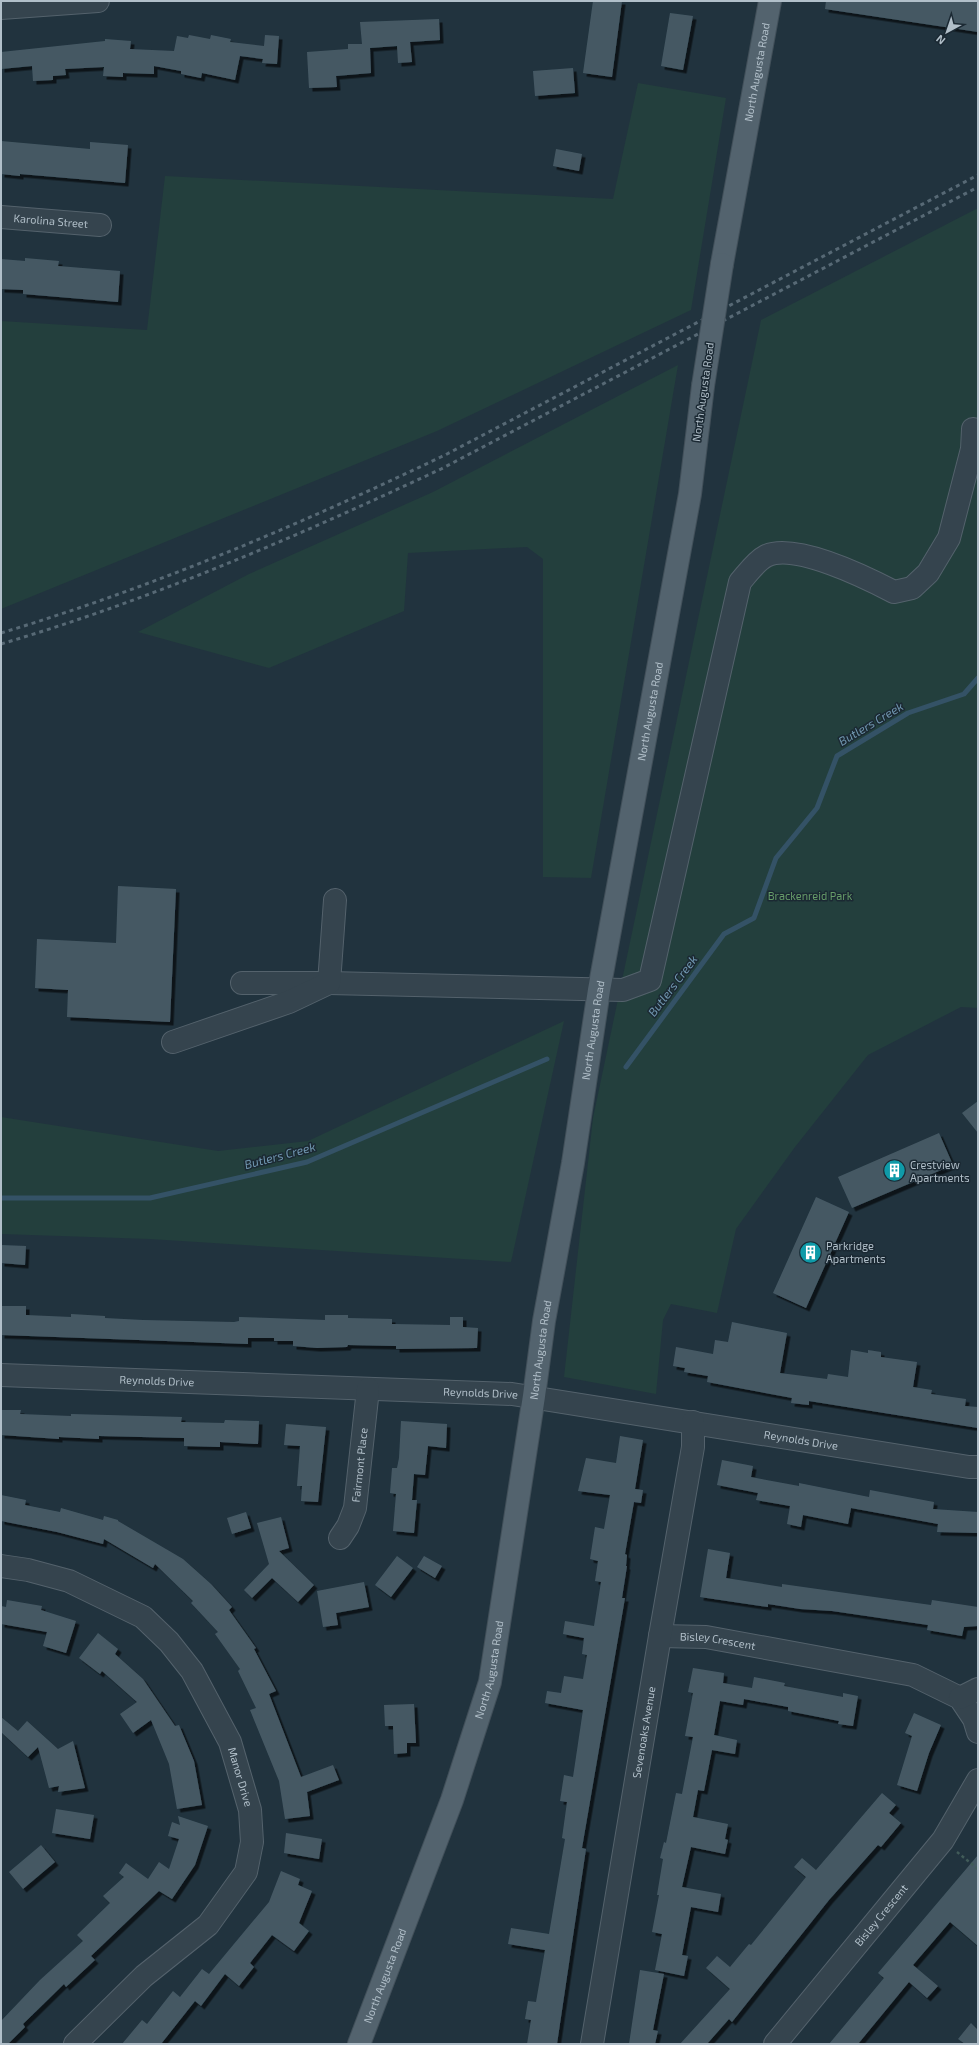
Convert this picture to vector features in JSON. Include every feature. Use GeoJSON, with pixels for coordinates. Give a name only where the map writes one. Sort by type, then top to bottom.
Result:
{"type":"FeatureCollection","features":[{"type":"Feature","properties":{"kind":"main road","name":"North Augusta Road"},"geometry":{"type":"LineString","coordinates":[[359,2044],[452,1800],[490,1682],[534,1396],[544,1321],[573,1163],[599,990],[690,494],[703,386],[722,264],[770,1]]}},
{"type":"Feature","properties":{"kind":"street"},"geometry":{"type":"LineString","coordinates":[[1,8],[98,1]]}},
{"type":"Feature","properties":{"kind":"street","name":"Karolina Street"},"geometry":{"type":"LineString","coordinates":[[1,217],[100,225]]}},
{"type":"Feature","properties":{"kind":"street"},"geometry":{"type":"LineString","coordinates":[[242,983],[329,983],[623,990],[650,980],[740,582],[765,557],[780,552],[827,562],[867,578],[894,592],[912,588],[928,572],[949,538],[972,449],[972,429]]}},
{"type":"Feature","properties":{"kind":"street"},"geometry":{"type":"LineString","coordinates":[[329,983],[335,900]]}},
{"type":"Feature","properties":{"kind":"street"},"geometry":{"type":"LineString","coordinates":[[173,1042],[289,1002],[329,983]]}},
{"type":"Feature","properties":{"kind":"street","name":"Reynolds Drive"},"geometry":{"type":"LineString","coordinates":[[1,1375],[534,1396],[968,1467],[978,1467]]}},
{"type":"Feature","properties":{"kind":"street","name":"Fairmont Place"},"geometry":{"type":"LineString","coordinates":[[340,1538],[348,1526],[355,1508],[368,1389]]}},
{"type":"Feature","properties":{"kind":"street","name":"Sevenoaks Avenue"},"geometry":{"type":"LineString","coordinates":[[592,2044],[693,1447],[693,1422]]}},
{"type":"Feature","properties":{"kind":"street","name":"Manor Drive"},"geometry":{"type":"LineString","coordinates":[[1,1566],[28,1570],[68,1581],[142,1617],[169,1642],[192,1671],[230,1742],[250,1810],[252,1842],[246,1872],[208,1925],[144,1976],[75,2044]]}},
{"type":"Feature","properties":{"kind":"street","name":"Bisley Crescent"},"geometry":{"type":"LineString","coordinates":[[660,1636],[706,1637],[913,1675],[969,1694],[978,1732]]}},
{"type":"Feature","properties":{"kind":"street","name":"Bisley Crescent"},"geometry":{"type":"LineString","coordinates":[[775,2044],[943,1840],[978,1780]]}},
{"type":"Feature","properties":{"kind":"path"},"geometry":{"type":"LineString","coordinates":[[943,1840],[978,1870]]}},
{"type":"Feature","properties":{"kind":"green space"},"geometry":{"type":"Polygon","coordinates":[[[638,83],[726,98],[691,310],[437,431],[1,609],[1,321],[147,330],[165,176],[613,199],[638,83]]]}},
{"type":"Feature","properties":{"kind":"green space","name":"Brackenreid Park"},"geometry":{"type":"Polygon","coordinates":[[[978,208],[978,1008],[961,1007],[868,1055],[795,1147],[736,1229],[717,1313],[671,1304],[663,1320],[656,1394],[564,1377],[593,1118],[761,320],[978,208]]]}},
{"type":"Feature","properties":{"kind":"green space"},"geometry":{"type":"Polygon","coordinates":[[[678,365],[591,878],[543,877],[543,559],[527,547],[408,553],[404,611],[269,668],[138,632],[249,574],[433,492],[678,365]]]}},
{"type":"Feature","properties":{"kind":"green space"},"geometry":{"type":"Polygon","coordinates":[[[564,1021],[511,1262],[150,1239],[1,1234],[1,1117],[218,1151],[308,1141],[564,1021]]]}},
{"type":"Feature","properties":{"kind":"building"},"geometry":{"type":"Polygon","coordinates":[[[593,1],[622,1],[612,77],[583,73],[593,1]]]}},
{"type":"Feature","properties":{"kind":"building"},"geometry":{"type":"Polygon","coordinates":[[[826,1],[978,1],[978,32],[825,9],[826,1]]]}},
{"type":"Feature","properties":{"kind":"building"},"geometry":{"type":"Polygon","coordinates":[[[670,13],[693,16],[683,70],[661,66],[670,13]]]}},
{"type":"Feature","properties":{"kind":"building"},"geometry":{"type":"Polygon","coordinates":[[[439,19],[440,40],[410,42],[412,62],[398,63],[397,46],[370,48],[371,73],[336,76],[337,87],[309,88],[307,52],[348,49],[348,44],[362,44],[360,22],[439,19]]]}},
{"type":"Feature","properties":{"kind":"building"},"geometry":{"type":"Polygon","coordinates":[[[189,35],[210,39],[211,35],[231,39],[230,42],[264,46],[265,35],[279,36],[277,64],[262,63],[263,59],[240,56],[235,80],[202,73],[201,78],[181,74],[181,71],[154,66],[154,74],[123,73],[123,77],[103,76],[104,67],[65,69],[66,75],[53,76],[53,80],[33,81],[32,66],[1,69],[1,52],[105,41],[105,39],[131,41],[130,49],[174,51],[177,36],[188,38],[189,35]]]}},
{"type":"Feature","properties":{"kind":"building"},"geometry":{"type":"Polygon","coordinates":[[[573,68],[575,93],[535,96],[533,71],[573,68]]]}},
{"type":"Feature","properties":{"kind":"building"},"geometry":{"type":"Polygon","coordinates":[[[1,141],[90,149],[90,142],[128,145],[125,183],[20,174],[20,176],[1,174],[1,141]]]}},
{"type":"Feature","properties":{"kind":"building"},"geometry":{"type":"Polygon","coordinates":[[[556,149],[582,154],[579,171],[553,166],[556,149]]]}},
{"type":"Feature","properties":{"kind":"building"},"geometry":{"type":"Polygon","coordinates":[[[25,258],[59,261],[58,266],[120,271],[118,302],[23,294],[23,290],[1,289],[1,259],[25,261],[25,258]]]}},
{"type":"Feature","properties":{"kind":"building"},"geometry":{"type":"Polygon","coordinates":[[[118,886],[176,889],[170,1022],[67,1017],[68,990],[35,988],[37,939],[116,943],[118,886]]]}},
{"type":"Feature","properties":{"kind":"building"},"geometry":{"type":"Polygon","coordinates":[[[978,1101],[978,1133],[962,1113],[978,1101]]]}},
{"type":"Feature","properties":{"kind":"building","name":"Crestview Apartments"},"geometry":{"type":"Polygon","coordinates":[[[939,1133],[953,1165],[852,1208],[838,1177],[939,1133]]]}},
{"type":"Feature","properties":{"kind":"building","name":"Parkridge Apartments"},"geometry":{"type":"Polygon","coordinates":[[[816,1197],[849,1212],[806,1308],[773,1293],[816,1197]]]}},
{"type":"Feature","properties":{"kind":"building"},"geometry":{"type":"Polygon","coordinates":[[[1,1245],[26,1246],[25,1265],[1,1263],[1,1245]]]}},
{"type":"Feature","properties":{"kind":"building"},"geometry":{"type":"Polygon","coordinates":[[[1,1306],[26,1306],[26,1315],[71,1317],[71,1314],[143,1320],[234,1322],[239,1321],[239,1317],[325,1320],[325,1315],[348,1315],[348,1318],[392,1319],[392,1324],[450,1325],[450,1317],[463,1317],[463,1327],[478,1328],[477,1348],[396,1349],[396,1346],[348,1345],[347,1347],[317,1348],[293,1346],[293,1341],[274,1341],[274,1338],[248,1338],[248,1344],[1,1335],[1,1306]]]}},
{"type":"Feature","properties":{"kind":"building"},"geometry":{"type":"Polygon","coordinates":[[[732,1322],[787,1333],[780,1373],[827,1379],[828,1374],[848,1377],[851,1350],[868,1353],[868,1350],[881,1352],[881,1357],[917,1362],[913,1387],[932,1390],[931,1394],[966,1399],[965,1406],[978,1407],[978,1428],[809,1401],[809,1405],[791,1403],[792,1398],[707,1382],[708,1376],[684,1372],[685,1368],[673,1366],[676,1347],[713,1354],[715,1340],[728,1342],[732,1322]]]}},
{"type":"Feature","properties":{"kind":"building"},"geometry":{"type":"Polygon","coordinates":[[[1,1410],[21,1410],[20,1414],[71,1416],[71,1414],[182,1417],[181,1422],[224,1423],[225,1420],[259,1421],[258,1444],[220,1442],[220,1447],[184,1446],[184,1438],[99,1436],[99,1439],[59,1437],[59,1439],[1,1435],[1,1410]]]}},
{"type":"Feature","properties":{"kind":"building"},"geometry":{"type":"Polygon","coordinates":[[[401,1421],[447,1424],[446,1448],[428,1446],[425,1475],[414,1474],[412,1500],[417,1500],[414,1533],[393,1531],[396,1494],[390,1493],[392,1468],[397,1468],[399,1458],[401,1421]]]}},
{"type":"Feature","properties":{"kind":"building"},"geometry":{"type":"Polygon","coordinates":[[[286,1424],[326,1427],[318,1502],[301,1501],[302,1486],[297,1486],[300,1446],[284,1445],[286,1424]]]}},
{"type":"Feature","properties":{"kind":"building"},"geometry":{"type":"Polygon","coordinates":[[[620,1436],[643,1440],[635,1489],[643,1490],[641,1503],[634,1502],[625,1554],[627,1555],[627,1566],[622,1598],[625,1598],[582,1848],[586,1849],[557,2044],[527,2044],[531,2020],[525,2019],[528,2001],[536,2002],[545,1950],[508,1944],[511,1928],[549,1934],[565,1839],[562,1838],[567,1802],[560,1801],[564,1775],[573,1777],[583,1710],[545,1703],[547,1691],[561,1693],[564,1676],[583,1679],[587,1655],[582,1654],[584,1638],[563,1634],[565,1621],[594,1626],[601,1582],[595,1581],[598,1561],[590,1559],[595,1527],[604,1529],[610,1495],[578,1491],[586,1458],[616,1463],[620,1436]]]}},
{"type":"Feature","properties":{"kind":"building"},"geometry":{"type":"Polygon","coordinates":[[[722,1460],[753,1466],[751,1477],[799,1486],[799,1483],[869,1497],[870,1490],[934,1502],[933,1509],[978,1512],[978,1533],[937,1532],[938,1524],[851,1508],[848,1524],[803,1515],[801,1527],[787,1524],[790,1506],[756,1500],[758,1493],[717,1485],[722,1460]]]}},
{"type":"Feature","properties":{"kind":"building"},"geometry":{"type":"Polygon","coordinates":[[[1,1495],[26,1500],[25,1505],[60,1512],[61,1508],[103,1520],[104,1516],[118,1520],[183,1559],[211,1584],[232,1607],[229,1610],[256,1648],[254,1649],[276,1691],[269,1694],[301,1777],[333,1765],[339,1780],[307,1792],[310,1816],[285,1819],[279,1781],[250,1710],[256,1708],[238,1671],[240,1669],[215,1634],[218,1632],[191,1603],[193,1601],[155,1564],[153,1568],[104,1539],[103,1544],[57,1532],[1,1521],[1,1495]]]}},
{"type":"Feature","properties":{"kind":"building"},"geometry":{"type":"Polygon","coordinates":[[[246,1512],[251,1528],[232,1534],[227,1518],[246,1512]]]}},
{"type":"Feature","properties":{"kind":"building"},"geometry":{"type":"Polygon","coordinates":[[[281,1517],[289,1548],[279,1551],[314,1585],[298,1602],[272,1578],[252,1598],[244,1590],[269,1564],[257,1523],[281,1517]]]}},
{"type":"Feature","properties":{"kind":"building"},"geometry":{"type":"Polygon","coordinates":[[[708,1549],[730,1553],[726,1578],[782,1587],[782,1584],[931,1605],[932,1600],[978,1607],[978,1626],[964,1627],[962,1636],[927,1630],[928,1625],[832,1611],[800,1609],[768,1604],[768,1607],[700,1597],[708,1549]]]}},
{"type":"Feature","properties":{"kind":"building"},"geometry":{"type":"Polygon","coordinates":[[[397,1556],[413,1568],[391,1597],[375,1585],[397,1556]]]}},
{"type":"Feature","properties":{"kind":"building"},"geometry":{"type":"Polygon","coordinates":[[[424,1556],[442,1566],[435,1578],[417,1567],[424,1556]]]}},
{"type":"Feature","properties":{"kind":"building"},"geometry":{"type":"Polygon","coordinates":[[[364,1582],[369,1607],[336,1613],[338,1625],[323,1627],[317,1591],[364,1582]]]}},
{"type":"Feature","properties":{"kind":"building"},"geometry":{"type":"Polygon","coordinates":[[[7,1600],[42,1606],[41,1610],[76,1621],[66,1653],[43,1646],[47,1632],[1,1624],[1,1606],[6,1607],[7,1600]]]}},
{"type":"Feature","properties":{"kind":"building"},"geometry":{"type":"Polygon","coordinates":[[[98,1633],[118,1649],[115,1654],[143,1679],[175,1726],[179,1725],[194,1761],[202,1805],[177,1809],[169,1764],[151,1720],[133,1733],[120,1714],[137,1702],[102,1671],[100,1674],[79,1658],[98,1633]]]}},
{"type":"Feature","properties":{"kind":"building"},"geometry":{"type":"Polygon","coordinates":[[[693,1668],[724,1673],[723,1683],[752,1688],[754,1677],[785,1683],[784,1686],[843,1697],[843,1693],[858,1696],[853,1726],[838,1724],[839,1721],[788,1711],[788,1707],[744,1699],[743,1705],[720,1701],[714,1735],[737,1740],[735,1754],[712,1750],[704,1791],[698,1790],[693,1817],[728,1824],[725,1839],[728,1840],[725,1854],[691,1847],[682,1887],[721,1894],[718,1912],[691,1907],[682,1955],[688,1956],[684,1976],[655,1970],[662,1934],[652,1932],[659,1895],[657,1895],[663,1859],[660,1858],[664,1842],[666,1843],[676,1793],[682,1794],[693,1737],[685,1736],[693,1693],[688,1692],[693,1668]]]}},
{"type":"Feature","properties":{"kind":"building"},"geometry":{"type":"Polygon","coordinates":[[[414,1704],[416,1743],[407,1743],[407,1753],[394,1754],[393,1726],[385,1726],[384,1705],[414,1704]]]}},
{"type":"Feature","properties":{"kind":"building"},"geometry":{"type":"Polygon","coordinates":[[[914,1713],[941,1725],[929,1753],[917,1791],[897,1785],[912,1736],[905,1733],[914,1713]]]}},
{"type":"Feature","properties":{"kind":"building"},"geometry":{"type":"Polygon","coordinates":[[[1,1717],[18,1731],[27,1721],[58,1749],[73,1741],[85,1788],[58,1792],[59,1786],[49,1788],[38,1747],[28,1757],[1,1732],[1,1717]]]}},
{"type":"Feature","properties":{"kind":"building"},"geometry":{"type":"Polygon","coordinates":[[[882,1793],[896,1805],[889,1813],[901,1823],[881,1847],[878,1845],[829,1900],[732,2022],[729,2019],[707,2044],[680,2044],[730,1989],[706,1968],[717,1956],[730,1967],[749,1944],[751,1945],[806,1877],[794,1867],[802,1858],[816,1870],[882,1793]]]}},
{"type":"Feature","properties":{"kind":"building"},"geometry":{"type":"Polygon","coordinates":[[[56,1809],[94,1815],[90,1839],[52,1833],[56,1809]]]}},
{"type":"Feature","properties":{"kind":"building"},"geometry":{"type":"Polygon","coordinates":[[[178,1816],[208,1826],[195,1865],[172,1899],[159,1891],[91,1956],[95,1960],[66,1987],[64,1984],[23,2024],[25,2027],[8,2044],[1,2044],[1,2021],[40,1980],[83,1941],[77,1935],[110,1903],[103,1896],[124,1877],[119,1873],[126,1863],[148,1879],[159,1862],[169,1869],[179,1839],[168,1836],[172,1822],[180,1825],[178,1816]]]}},
{"type":"Feature","properties":{"kind":"building"},"geometry":{"type":"Polygon","coordinates":[[[286,1833],[322,1839],[319,1859],[284,1853],[286,1833]]]}},
{"type":"Feature","properties":{"kind":"building"},"geometry":{"type":"Polygon","coordinates":[[[41,1845],[55,1862],[23,1889],[9,1872],[41,1845]]]}},
{"type":"Feature","properties":{"kind":"building"},"geometry":{"type":"Polygon","coordinates":[[[978,1855],[978,1946],[950,1922],[913,1965],[938,1986],[927,1998],[909,1982],[858,2044],[829,2044],[884,1978],[878,1973],[978,1855]]]}},
{"type":"Feature","properties":{"kind":"building"},"geometry":{"type":"Polygon","coordinates":[[[281,1871],[300,1879],[298,1885],[312,1891],[299,1923],[309,1931],[294,1951],[272,1935],[250,1963],[254,1967],[239,1986],[225,1974],[201,2006],[195,2001],[161,2044],[122,2044],[142,2020],[147,2024],[173,1991],[180,1997],[202,1969],[209,1974],[269,1902],[281,1871]]]}},
{"type":"Feature","properties":{"kind":"building"},"geometry":{"type":"Polygon","coordinates":[[[640,1970],[664,1974],[653,2030],[658,2031],[655,2044],[629,2044],[640,1970]]]}},
{"type":"Feature","properties":{"kind":"building"},"geometry":{"type":"Polygon","coordinates":[[[971,2023],[978,2030],[978,2044],[965,2044],[958,2039],[971,2023]]]}},
{"type":"Feature","properties":{"kind":"waterway","name":"Butlers Creek"},"geometry":{"type":"LineString","coordinates":[[626,1067],[724,934],[754,918],[776,858],[817,808],[837,756],[908,713],[964,694],[978,678]]}},
{"type":"Feature","properties":{"kind":"waterway","name":"Butlers Creek"},"geometry":{"type":"LineString","coordinates":[[1,1198],[150,1198],[307,1162],[547,1059]]}},
{"type":"Feature","properties":{"kind":"railway"},"geometry":{"type":"LineString","coordinates":[[1,633],[58,615],[171,575],[282,530],[391,481],[445,455],[978,175]]}},
{"type":"Feature","properties":{"kind":"railway"},"geometry":{"type":"LineString","coordinates":[[1,644],[58,626],[169,587],[279,542],[441,469],[978,187]]}},
{"type":"Feature","properties":{"kind":"place","name":"Crestview Apartments"},"geometry":{"type":"Point","coordinates":[895,1171]}},
{"type":"Feature","properties":{"kind":"place","name":"Parkridge Apartments"},"geometry":{"type":"Point","coordinates":[811,1252]}}]}
